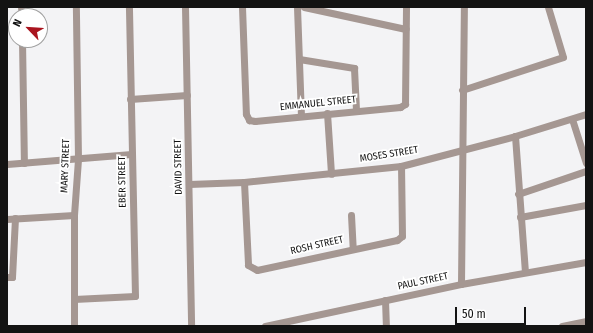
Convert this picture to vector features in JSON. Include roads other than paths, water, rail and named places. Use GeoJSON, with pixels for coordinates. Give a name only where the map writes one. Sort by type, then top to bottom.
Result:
{"type":"FeatureCollection","features":[{"type":"Feature","properties":{"kind":"street","name":"MARY STREET"},"geometry":{"type":"LineString","coordinates":[[74,326],[74,215],[78,159],[76,7]]}},
{"type":"Feature","properties":{"kind":"street","name":"EBER STREET"},"geometry":{"type":"LineString","coordinates":[[74,299],[135,296],[129,7]]}},
{"type":"Feature","properties":{"kind":"street","name":"DAVID STREET"},"geometry":{"type":"LineString","coordinates":[[185,7],[191,326]]}},
{"type":"Feature","properties":{"kind":"street","name":"EMMANUEL STREET"},"geometry":{"type":"LineString","coordinates":[[242,7],[246,114],[249,120],[400,107],[405,104],[406,7]]}},
{"type":"Feature","properties":{"kind":"street"},"geometry":{"type":"LineString","coordinates":[[297,7],[301,116]]}},
{"type":"Feature","properties":{"kind":"street"},"geometry":{"type":"LineString","coordinates":[[304,7],[406,29]]}},
{"type":"Feature","properties":{"kind":"street"},"geometry":{"type":"LineString","coordinates":[[461,284],[464,7]]}},
{"type":"Feature","properties":{"kind":"street"},"geometry":{"type":"LineString","coordinates":[[462,90],[563,57],[548,7]]}},
{"type":"Feature","properties":{"kind":"street"},"geometry":{"type":"LineString","coordinates":[[22,48],[24,163]]}},
{"type":"Feature","properties":{"kind":"street"},"geometry":{"type":"LineString","coordinates":[[299,59],[350,65],[354,68],[356,110]]}},
{"type":"Feature","properties":{"kind":"street"},"geometry":{"type":"LineString","coordinates":[[130,99],[187,95]]}},
{"type":"Feature","properties":{"kind":"street"},"geometry":{"type":"LineString","coordinates":[[327,113],[331,174]]}},
{"type":"Feature","properties":{"kind":"street","name":"MOSES STREET"},"geometry":{"type":"LineString","coordinates":[[189,184],[244,182],[401,166],[462,151],[572,120],[586,114]]}},
{"type":"Feature","properties":{"kind":"street"},"geometry":{"type":"LineString","coordinates":[[572,120],[586,163]]}},
{"type":"Feature","properties":{"kind":"street"},"geometry":{"type":"LineString","coordinates":[[515,136],[518,194],[525,272]]}},
{"type":"Feature","properties":{"kind":"street"},"geometry":{"type":"LineString","coordinates":[[7,164],[132,154]]}},
{"type":"Feature","properties":{"kind":"street","name":"ROSH STREET"},"geometry":{"type":"LineString","coordinates":[[244,182],[248,265],[251,269],[257,270],[353,248],[397,240],[402,236],[401,166]]}},
{"type":"Feature","properties":{"kind":"street"},"geometry":{"type":"LineString","coordinates":[[518,194],[586,172]]}},
{"type":"Feature","properties":{"kind":"street"},"geometry":{"type":"LineString","coordinates":[[520,217],[586,206]]}},
{"type":"Feature","properties":{"kind":"street"},"geometry":{"type":"LineString","coordinates":[[7,277],[12,277],[11,219],[74,215]]}},
{"type":"Feature","properties":{"kind":"street"},"geometry":{"type":"LineString","coordinates":[[351,215],[353,248]]}},
{"type":"Feature","properties":{"kind":"street","name":"PAUL STREET"},"geometry":{"type":"LineString","coordinates":[[265,326],[461,284],[586,262]]}},
{"type":"Feature","properties":{"kind":"street"},"geometry":{"type":"LineString","coordinates":[[385,300],[386,326]]}},
{"type":"Feature","properties":{"kind":"street"},"geometry":{"type":"LineString","coordinates":[[562,326],[586,321]]}}]}
